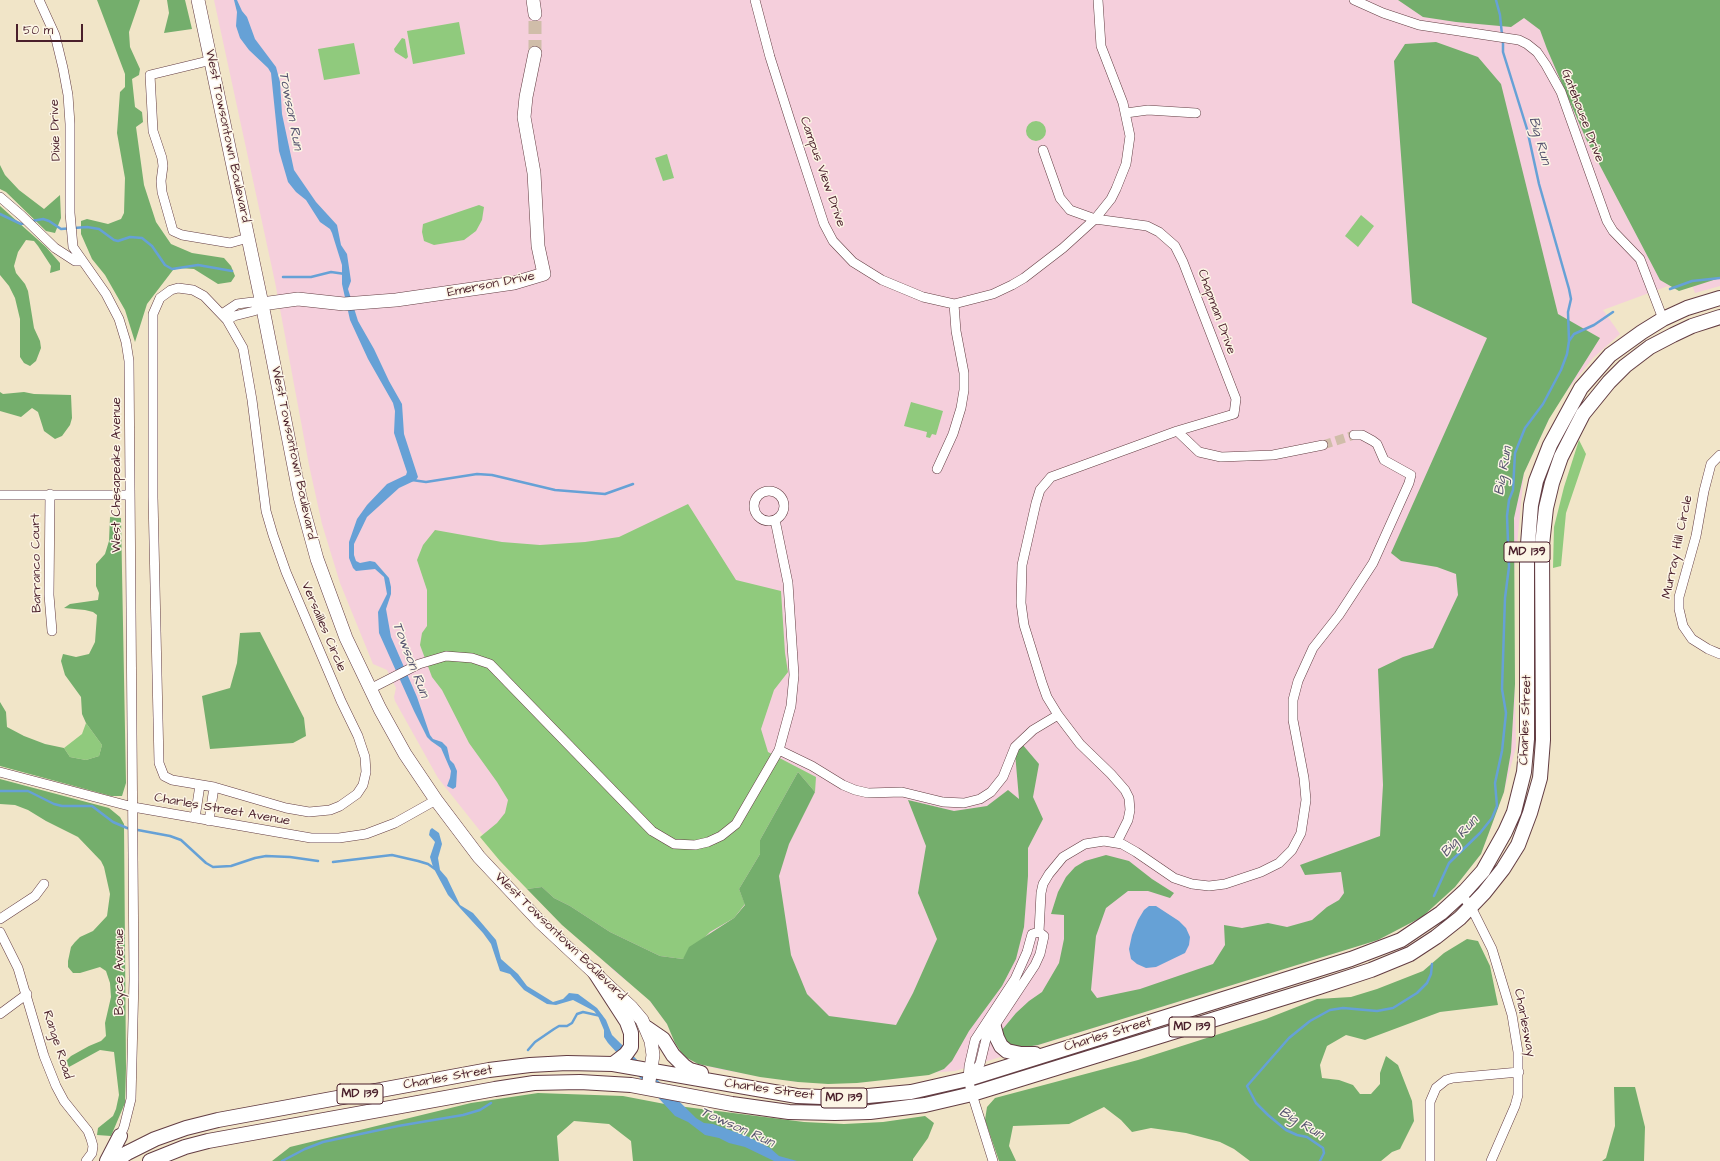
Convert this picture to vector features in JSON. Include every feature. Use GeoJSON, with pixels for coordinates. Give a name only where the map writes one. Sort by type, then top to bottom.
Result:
{"type":"FeatureCollection","features":[{"type":"Feature","properties":{"kind":"main road","name":"West Towsontown Boulevard"},"geometry":{"type":"LineString","coordinates":[[198,0],[212,60],[262,304],[290,450],[308,525],[322,572],[340,620],[370,689],[405,754],[436,800],[479,857],[499,879],[540,922],[632,1007],[647,1028],[653,1054],[648,1088]]}},
{"type":"Feature","properties":{"kind":"main road"},"geometry":{"type":"LineString","coordinates":[[533,0],[535,14]]}},
{"type":"Feature","properties":{"kind":"main road","name":"Emerson Drive"},"geometry":{"type":"LineString","coordinates":[[262,304],[298,299],[344,304],[423,297],[520,282],[544,274],[538,246],[534,173],[524,117],[526,97],[535,54]]}},
{"type":"Feature","properties":{"kind":"main road","name":"Charles Street"},"geometry":{"type":"LineString","coordinates":[[121,1157],[170,1134],[218,1120],[489,1070],[548,1064],[613,1064],[797,1096],[846,1098],[911,1092],[968,1079],[1374,952],[1390,945],[1414,932],[1441,913],[1462,894],[1483,871],[1506,832],[1514,812],[1524,772],[1527,738],[1527,557],[1531,505],[1536,481],[1550,445],[1581,388],[1601,364],[1615,351],[1663,319],[1687,308],[1720,298]]}},
{"type":"Feature","properties":{"kind":"main road"},"geometry":{"type":"LineString","coordinates":[[1597,395],[1602,379],[1609,369],[1624,355],[1657,332],[1663,319],[1676,321],[1713,311],[1720,316]]}},
{"type":"Feature","properties":{"kind":"main road","name":"Charles Street"},"geometry":{"type":"LineString","coordinates":[[150,1161],[185,1146],[208,1141],[540,1083],[614,1083],[757,1108],[814,1113],[870,1112],[924,1105],[972,1094],[1326,985],[1377,968],[1420,948],[1446,930],[1471,907],[1494,880],[1518,845],[1536,794],[1540,778],[1543,740],[1542,544],[1546,508],[1552,483],[1561,457],[1583,414],[1597,395],[1624,366],[1650,348],[1682,330],[1720,316]]}},
{"type":"Feature","properties":{"kind":"main road"},"geometry":{"type":"LineString","coordinates":[[594,971],[627,1022],[631,1033],[631,1047],[626,1054],[613,1064]]}},
{"type":"Feature","properties":{"kind":"main road"},"geometry":{"type":"LineString","coordinates":[[994,1027],[996,1038],[1001,1046],[1007,1051],[1021,1054],[1045,1055]]}},
{"type":"Feature","properties":{"kind":"main road"},"geometry":{"type":"LineString","coordinates":[[647,1028],[663,1039],[673,1056],[684,1066],[719,1083]]}},
{"type":"Feature","properties":{"kind":"main road"},"geometry":{"type":"LineString","coordinates":[[120,1136],[121,1157]]}},
{"type":"Feature","properties":{"kind":"main road"},"geometry":{"type":"LineString","coordinates":[[108,1161],[120,1136]]}},
{"type":"Feature","properties":{"kind":"street","name":"Dixie Drive"},"geometry":{"type":"LineString","coordinates":[[39,0],[55,35],[68,96],[70,124],[71,230],[73,247],[82,261]]}},
{"type":"Feature","properties":{"kind":"street","name":"Campus View Drive"},"geometry":{"type":"LineString","coordinates":[[756,0],[770,57],[788,114],[824,224],[833,241],[853,262],[882,280],[917,294],[954,304]]}},
{"type":"Feature","properties":{"kind":"street"},"geometry":{"type":"LineString","coordinates":[[937,468],[953,434],[961,408],[964,390],[964,373],[956,330],[954,304],[992,294],[1012,285],[1054,255],[1095,219],[1111,199],[1126,164],[1130,136],[1126,113],[1101,46],[1098,27],[1098,0]]}},
{"type":"Feature","properties":{"kind":"street","name":"Gatehouse Drive"},"geometry":{"type":"LineString","coordinates":[[1354,0],[1408,22],[1441,29],[1512,38],[1523,41],[1532,47],[1542,58],[1554,78],[1570,115],[1604,215],[1614,231],[1640,259],[1663,319]]}},
{"type":"Feature","properties":{"kind":"street"},"geometry":{"type":"LineString","coordinates":[[212,60],[150,75],[153,131],[162,158],[163,166],[161,181],[162,192],[173,231],[182,235],[230,242],[248,238]]}},
{"type":"Feature","properties":{"kind":"street"},"geometry":{"type":"LineString","coordinates":[[1126,113],[1154,110],[1196,113]]}},
{"type":"Feature","properties":{"kind":"street"},"geometry":{"type":"LineString","coordinates":[[1042,150],[1060,198],[1070,210],[1095,219]]}},
{"type":"Feature","properties":{"kind":"street"},"geometry":{"type":"LineString","coordinates":[[0,197],[59,251],[75,261],[82,261]]}},
{"type":"Feature","properties":{"kind":"street","name":"Chapman Drive"},"geometry":{"type":"LineString","coordinates":[[1095,219],[1147,226],[1160,232],[1175,246],[1186,269],[1236,399],[1234,414],[1177,431]]}},
{"type":"Feature","properties":{"kind":"street","name":"West Chesapeake Avenue"},"geometry":{"type":"LineString","coordinates":[[82,261],[114,307],[120,319],[129,361],[129,495],[133,806]]}},
{"type":"Feature","properties":{"kind":"street","name":"Versailles Circle"},"geometry":{"type":"LineString","coordinates":[[178,288],[186,288],[200,293],[225,317],[242,348],[246,363],[266,511],[273,535],[286,572],[341,701],[358,736],[365,757],[366,772],[363,785],[357,794],[340,806],[321,811],[309,812],[286,808],[214,787],[200,785],[172,780],[164,776],[159,763],[153,505],[153,314],[160,298],[178,288]]}},
{"type":"Feature","properties":{"kind":"street"},"geometry":{"type":"LineString","coordinates":[[225,317],[237,304],[254,302],[262,304]]}},
{"type":"Feature","properties":{"kind":"street"},"geometry":{"type":"LineString","coordinates":[[1117,842],[1128,820],[1130,810],[1129,798],[1125,790],[1111,774],[1072,734],[1047,697],[1031,651],[1024,625],[1021,603],[1021,577],[1024,553],[1040,490],[1051,477],[1177,431],[1199,452],[1221,457],[1279,454],[1322,445]]}},
{"type":"Feature","properties":{"kind":"street"},"geometry":{"type":"LineString","coordinates":[[1038,932],[1043,884],[1056,864],[1070,852],[1085,844],[1104,841],[1117,842],[1125,845],[1174,878],[1192,884],[1209,886],[1225,884],[1262,872],[1274,866],[1289,854],[1298,841],[1303,824],[1306,800],[1304,778],[1293,720],[1293,700],[1298,681],[1313,648],[1339,615],[1373,563],[1409,484],[1411,475],[1384,460],[1377,444],[1373,441],[1362,435],[1354,435]]}},
{"type":"Feature","properties":{"kind":"street","name":"Murray Hill Circle"},"geometry":{"type":"LineString","coordinates":[[1720,455],[1711,464],[1704,491],[1696,536],[1679,597],[1679,608],[1683,626],[1692,639],[1708,649],[1720,654]]}},
{"type":"Feature","properties":{"kind":"street","name":"Barranco Court"},"geometry":{"type":"LineString","coordinates":[[50,494],[49,595],[52,631]]}},
{"type":"Feature","properties":{"kind":"street"},"geometry":{"type":"LineString","coordinates":[[0,495],[129,495]]}},
{"type":"Feature","properties":{"kind":"street"},"geometry":{"type":"LineString","coordinates":[[370,689],[419,664],[446,656],[456,655],[490,664],[652,831],[674,844],[695,845],[708,842],[721,836],[736,824],[779,750],[791,706],[794,675],[788,583],[775,520]]}},
{"type":"Feature","properties":{"kind":"street"},"geometry":{"type":"LineString","coordinates":[[779,750],[812,766],[843,785],[855,790],[875,794],[902,792],[943,802],[964,803],[980,799],[992,792],[1003,777],[1015,747],[1033,730],[1058,715]]}},
{"type":"Feature","properties":{"kind":"street","name":"Charles Street Avenue"},"geometry":{"type":"LineString","coordinates":[[0,772],[133,806],[294,836],[339,838],[366,834],[417,812],[436,800]]}},
{"type":"Feature","properties":{"kind":"street"},"geometry":{"type":"LineString","coordinates":[[195,818],[200,785]]}},
{"type":"Feature","properties":{"kind":"street"},"geometry":{"type":"LineString","coordinates":[[209,821],[214,787]]}},
{"type":"Feature","properties":{"kind":"street","name":"Boyce Avenue"},"geometry":{"type":"LineString","coordinates":[[120,1136],[124,1127],[131,1099],[134,979],[133,806]]}},
{"type":"Feature","properties":{"kind":"street"},"geometry":{"type":"LineString","coordinates":[[0,919],[35,896],[44,884]]}},
{"type":"Feature","properties":{"kind":"street","name":"Charlesway"},"geometry":{"type":"LineString","coordinates":[[1462,894],[1471,907],[1492,949],[1502,981],[1516,1037],[1519,1072],[1518,1095],[1515,1106],[1491,1161]]}},
{"type":"Feature","properties":{"kind":"street","name":"Range Road"},"geometry":{"type":"LineString","coordinates":[[0,932],[18,968],[27,994],[44,1056],[56,1086],[64,1101],[88,1131],[93,1146],[92,1153],[86,1161]]}},
{"type":"Feature","properties":{"kind":"street"},"geometry":{"type":"LineString","coordinates":[[968,1079],[980,1064],[986,1039],[1036,965],[1044,936],[1038,932]]}},
{"type":"Feature","properties":{"kind":"street"},"geometry":{"type":"LineString","coordinates":[[993,1161],[968,1079],[969,1066],[976,1040],[1015,979],[1025,958],[1032,934],[1038,932]]}},
{"type":"Feature","properties":{"kind":"street"},"geometry":{"type":"LineString","coordinates":[[0,1014],[27,994]]}},
{"type":"Feature","properties":{"kind":"street"},"geometry":{"type":"LineString","coordinates":[[1430,1161],[1430,1102],[1436,1088],[1446,1080],[1453,1078],[1519,1072]]}},
{"type":"Feature","properties":{"kind":"shaded area"},"geometry":{"type":"Polygon","coordinates":[[[214,0],[1720,0],[1720,286],[1695,293],[1690,280],[1668,286],[1603,310],[1620,334],[1593,358],[1555,406],[1524,473],[1513,585],[1516,747],[1504,792],[1481,854],[1455,887],[1422,917],[1378,940],[955,1071],[798,1082],[722,1070],[698,1064],[687,1058],[675,1043],[667,1024],[646,996],[614,971],[504,861],[438,778],[395,701],[394,697],[396,688],[387,670],[373,664],[340,583],[322,524],[309,465],[275,282],[214,0]]]}},
{"type":"Feature","properties":{"kind":"green space"},"geometry":{"type":"Polygon","coordinates":[[[97,0],[140,0],[129,32],[130,47],[140,69],[139,75],[132,79],[135,107],[142,112],[143,122],[136,127],[144,185],[156,222],[171,244],[192,253],[224,258],[231,266],[235,276],[231,282],[218,284],[194,269],[179,268],[173,270],[147,304],[135,342],[125,310],[105,275],[92,259],[81,234],[81,221],[87,219],[108,224],[121,219],[124,213],[125,178],[117,133],[120,92],[125,87],[125,74],[97,0]]]}},
{"type":"Feature","properties":{"kind":"green space"},"geometry":{"type":"Polygon","coordinates":[[[167,0],[185,0],[192,29],[164,33],[169,13],[167,0]]]}},
{"type":"Feature","properties":{"kind":"green space"},"geometry":{"type":"Polygon","coordinates":[[[1398,0],[1720,0],[1720,278],[1679,291],[1660,280],[1586,139],[1540,30],[1524,18],[1511,27],[1456,22],[1423,17],[1398,0]]]}},
{"type":"Feature","properties":{"kind":"green space"},"geometry":{"type":"Polygon","coordinates":[[[459,22],[465,54],[413,64],[407,31],[459,22]]]}},
{"type":"Feature","properties":{"kind":"green space"},"geometry":{"type":"Polygon","coordinates":[[[402,38],[405,39],[408,57],[406,59],[395,52],[394,49],[402,38]]]}},
{"type":"Feature","properties":{"kind":"green space"},"geometry":{"type":"Polygon","coordinates":[[[1436,42],[1478,57],[1501,84],[1558,314],[1600,338],[1549,419],[1524,473],[1514,518],[1515,684],[1511,752],[1504,792],[1481,854],[1455,887],[1422,917],[1378,940],[1038,1045],[1020,1048],[1013,1046],[1002,1036],[1002,1030],[1016,1013],[1042,992],[1059,963],[1064,939],[1064,915],[1051,914],[1058,892],[1066,877],[1075,867],[1085,861],[1106,855],[1129,861],[1152,879],[1174,893],[1170,898],[1148,891],[1128,891],[1106,908],[1096,936],[1091,990],[1097,998],[1140,989],[1213,964],[1225,945],[1224,925],[1242,928],[1268,923],[1287,927],[1312,920],[1327,907],[1339,900],[1344,893],[1341,872],[1305,875],[1300,865],[1380,836],[1383,785],[1378,669],[1403,657],[1433,648],[1458,595],[1456,574],[1437,567],[1401,561],[1391,553],[1487,338],[1412,303],[1394,61],[1405,44],[1436,42]]]}},
{"type":"Feature","properties":{"kind":"green space"},"geometry":{"type":"Polygon","coordinates":[[[354,43],[360,74],[324,80],[318,49],[354,43]]]}},
{"type":"Feature","properties":{"kind":"green space"},"geometry":{"type":"Polygon","coordinates":[[[1036,121],[1043,124],[1046,131],[1043,138],[1036,141],[1029,138],[1026,131],[1029,124],[1036,121]]]}},
{"type":"Feature","properties":{"kind":"green space"},"geometry":{"type":"Polygon","coordinates":[[[667,154],[674,178],[663,181],[655,158],[667,154]]]}},
{"type":"Feature","properties":{"kind":"green space"},"geometry":{"type":"Polygon","coordinates":[[[0,165],[5,175],[19,190],[44,209],[60,195],[61,218],[55,233],[46,231],[6,192],[0,189],[0,165]]]}},
{"type":"Feature","properties":{"kind":"green space"},"geometry":{"type":"Polygon","coordinates":[[[479,205],[484,207],[482,220],[476,231],[464,240],[434,245],[424,241],[422,232],[423,224],[479,205]]]}},
{"type":"Feature","properties":{"kind":"green space"},"geometry":{"type":"Polygon","coordinates":[[[0,206],[46,247],[60,263],[60,270],[50,273],[51,266],[34,241],[26,240],[18,252],[14,266],[16,273],[25,284],[28,291],[34,328],[40,341],[41,348],[36,361],[30,366],[24,363],[20,357],[20,319],[15,298],[9,286],[0,275],[0,206]]]}},
{"type":"Feature","properties":{"kind":"green space"},"geometry":{"type":"Polygon","coordinates":[[[1361,215],[1374,226],[1358,247],[1345,236],[1361,215]]]}},
{"type":"Feature","properties":{"kind":"green space"},"geometry":{"type":"Polygon","coordinates":[[[0,392],[3,394],[24,392],[34,394],[71,395],[72,418],[70,425],[62,436],[55,439],[44,431],[38,412],[32,408],[21,417],[0,411],[0,392]]]}},
{"type":"Feature","properties":{"kind":"green space"},"geometry":{"type":"Polygon","coordinates":[[[911,402],[943,411],[936,435],[932,434],[930,438],[926,437],[927,432],[904,426],[911,402]]]}},
{"type":"Feature","properties":{"kind":"green space"},"geometry":{"type":"Polygon","coordinates":[[[1579,440],[1586,454],[1566,513],[1561,566],[1553,568],[1554,527],[1564,487],[1579,440]]]}},
{"type":"Feature","properties":{"kind":"green space"},"geometry":{"type":"Polygon","coordinates":[[[688,504],[736,580],[781,591],[785,653],[788,672],[774,690],[761,729],[768,752],[816,777],[815,792],[798,772],[760,840],[760,854],[739,889],[745,904],[734,918],[710,932],[683,959],[660,956],[610,932],[570,906],[554,898],[542,887],[527,889],[500,861],[480,837],[497,823],[505,813],[508,800],[469,743],[442,690],[432,677],[420,645],[422,633],[427,626],[427,590],[417,560],[423,545],[435,530],[502,542],[540,545],[585,542],[619,537],[688,504]]]}},
{"type":"Feature","properties":{"kind":"green space"},"geometry":{"type":"Polygon","coordinates":[[[110,517],[121,518],[126,783],[122,796],[111,796],[0,766],[0,702],[6,712],[7,727],[24,736],[45,744],[64,748],[70,757],[86,760],[99,756],[102,745],[86,723],[82,714],[81,697],[65,675],[61,661],[63,654],[76,657],[89,654],[95,642],[97,615],[93,612],[85,610],[64,608],[70,604],[98,600],[99,593],[96,586],[96,564],[105,554],[109,541],[110,517]]]}},
{"type":"Feature","properties":{"kind":"green space"},"geometry":{"type":"Polygon","coordinates":[[[260,632],[304,718],[306,736],[293,743],[210,749],[202,696],[230,688],[237,663],[240,633],[260,632]]]}},
{"type":"Feature","properties":{"kind":"green space"},"geometry":{"type":"Polygon","coordinates":[[[86,723],[102,745],[99,756],[86,760],[70,757],[64,748],[82,734],[86,723]]]}},
{"type":"Feature","properties":{"kind":"green space"},"geometry":{"type":"Polygon","coordinates":[[[1022,744],[1039,764],[1033,797],[1043,819],[1028,848],[1028,876],[1024,927],[1016,959],[1002,986],[969,1031],[952,1061],[944,1069],[929,1075],[857,1083],[828,1084],[760,1077],[698,1064],[687,1058],[681,1052],[675,1043],[667,1024],[650,1001],[562,925],[527,889],[542,887],[554,898],[570,906],[610,932],[660,956],[683,959],[689,947],[734,918],[745,905],[739,889],[760,854],[760,840],[798,772],[815,792],[789,844],[779,876],[791,955],[807,994],[829,1016],[896,1025],[913,993],[937,939],[918,893],[926,846],[908,800],[954,811],[987,806],[1008,790],[1019,799],[1015,753],[1022,744]]]}},
{"type":"Feature","properties":{"kind":"green space"},"geometry":{"type":"Polygon","coordinates":[[[0,779],[109,808],[120,817],[124,824],[125,1103],[111,1136],[97,1135],[98,1128],[113,1116],[119,1095],[114,1052],[100,1050],[69,1067],[66,1061],[71,1056],[101,1041],[106,1036],[105,1023],[111,997],[110,983],[106,971],[100,967],[80,973],[73,973],[68,967],[71,947],[80,937],[93,931],[107,916],[110,894],[104,867],[101,861],[78,837],[28,810],[15,805],[0,804],[0,779]]]}},
{"type":"Feature","properties":{"kind":"green space"},"geometry":{"type":"Polygon","coordinates":[[[1467,939],[1478,941],[1490,966],[1498,1005],[1440,1012],[1365,1040],[1346,1035],[1327,1046],[1320,1065],[1322,1078],[1339,1080],[1353,1085],[1360,1094],[1371,1094],[1380,1084],[1380,1073],[1386,1056],[1398,1065],[1412,1101],[1414,1121],[1400,1149],[1392,1152],[1381,1161],[1250,1161],[1234,1149],[1220,1142],[1186,1133],[1151,1128],[1132,1132],[1121,1120],[1104,1107],[1069,1124],[1013,1126],[1009,1146],[1016,1161],[999,1161],[985,1120],[987,1107],[995,1098],[1138,1060],[1266,1019],[1317,999],[1351,997],[1377,989],[1423,971],[1444,953],[1467,939]]]}},
{"type":"Feature","properties":{"kind":"green space"},"geometry":{"type":"Polygon","coordinates":[[[1614,1087],[1635,1087],[1645,1127],[1644,1161],[1602,1161],[1606,1158],[1615,1126],[1614,1087]]]}},
{"type":"Feature","properties":{"kind":"green space"},"geometry":{"type":"Polygon","coordinates":[[[538,1093],[623,1096],[670,1105],[804,1122],[844,1124],[883,1122],[925,1116],[934,1123],[928,1138],[913,1161],[633,1161],[631,1141],[609,1124],[574,1121],[557,1136],[559,1161],[272,1161],[290,1147],[471,1103],[538,1093]]]}},
{"type":"Feature","properties":{"kind":"water","name":"Towson Run"},"geometry":{"type":"Polygon","coordinates":[[[234,0],[237,0],[242,11],[247,17],[255,39],[276,67],[280,82],[282,114],[294,170],[316,202],[337,225],[341,245],[347,254],[351,281],[348,289],[358,321],[402,404],[404,434],[418,477],[416,480],[399,488],[367,517],[354,544],[354,555],[356,561],[360,563],[370,561],[375,562],[389,578],[391,594],[386,609],[391,637],[417,697],[430,735],[433,739],[442,742],[447,747],[450,760],[454,764],[457,771],[456,787],[453,789],[447,786],[451,771],[441,748],[427,737],[379,633],[378,612],[387,594],[384,577],[375,569],[356,571],[353,568],[349,558],[349,542],[357,519],[367,505],[387,484],[406,475],[407,472],[394,433],[395,411],[393,403],[368,359],[350,320],[342,284],[342,265],[332,233],[330,229],[320,222],[306,200],[296,192],[288,182],[279,151],[271,73],[268,68],[249,50],[240,38],[236,26],[237,12],[234,0]]]}},
{"type":"Feature","properties":{"kind":"water","name":"Towson Run"},"geometry":{"type":"Polygon","coordinates":[[[432,828],[439,833],[442,844],[438,858],[440,870],[447,878],[460,905],[473,913],[496,940],[501,959],[518,974],[527,986],[553,1002],[563,999],[569,993],[578,994],[597,1008],[606,1020],[612,1035],[696,1118],[704,1123],[713,1124],[749,1137],[770,1148],[779,1156],[797,1161],[774,1161],[745,1147],[705,1135],[688,1122],[675,1116],[608,1043],[604,1037],[604,1030],[598,1016],[594,1011],[573,1000],[556,1005],[547,1004],[524,990],[510,974],[500,971],[491,944],[483,933],[448,895],[433,867],[430,857],[435,842],[429,835],[432,828]]]}},
{"type":"Feature","properties":{"kind":"water"},"geometry":{"type":"Polygon","coordinates":[[[1149,906],[1156,906],[1179,921],[1186,928],[1190,937],[1189,945],[1185,953],[1156,967],[1146,968],[1137,964],[1131,959],[1129,949],[1132,935],[1138,920],[1144,910],[1149,906]]]}},
{"type":"Feature","properties":{"kind":"waterway","name":"Big Run"},"geometry":{"type":"LineString","coordinates":[[1496,0],[1500,15],[1502,35]]}},
{"type":"Feature","properties":{"kind":"waterway","name":"Big Run"},"geometry":{"type":"LineString","coordinates":[[1434,896],[1449,863],[1480,833],[1492,818],[1497,806],[1495,783],[1502,751],[1506,713],[1502,689],[1505,598],[1509,567],[1507,516],[1509,500],[1513,490],[1515,453],[1525,428],[1543,404],[1561,370],[1567,354],[1569,341],[1568,312],[1571,299],[1569,289],[1539,184],[1527,129],[1503,52],[1503,40]]}},
{"type":"Feature","properties":{"kind":"waterway"},"geometry":{"type":"LineString","coordinates":[[0,214],[21,224],[25,223]]}},
{"type":"Feature","properties":{"kind":"waterway"},"geometry":{"type":"LineString","coordinates":[[32,221],[43,219],[61,229],[87,227],[99,229],[114,240],[118,241],[130,237],[142,238],[152,246],[165,265],[172,269],[198,265],[232,271]]}},
{"type":"Feature","properties":{"kind":"waterway"},"geometry":{"type":"LineString","coordinates":[[283,277],[311,277],[331,272],[345,274]]}},
{"type":"Feature","properties":{"kind":"waterway"},"geometry":{"type":"LineString","coordinates":[[1670,289],[1692,281],[1720,278]]}},
{"type":"Feature","properties":{"kind":"waterway"},"geometry":{"type":"LineString","coordinates":[[1569,341],[1574,334],[1594,325],[1613,312]]}},
{"type":"Feature","properties":{"kind":"waterway"},"geometry":{"type":"LineString","coordinates":[[412,480],[426,482],[477,474],[492,475],[555,490],[605,494],[633,484]]}},
{"type":"Feature","properties":{"kind":"waterway"},"geometry":{"type":"LineString","coordinates":[[0,791],[28,791],[54,804],[62,806],[92,806],[113,822],[127,828],[170,836],[181,840],[206,863],[213,867],[231,866],[266,856],[290,857],[318,861]]}},
{"type":"Feature","properties":{"kind":"waterway"},"geometry":{"type":"LineString","coordinates":[[333,862],[392,855],[428,864],[435,869]]}},
{"type":"Feature","properties":{"kind":"waterway","name":"Big Run"},"geometry":{"type":"LineString","coordinates":[[1320,1161],[1324,1153],[1323,1148],[1307,1137],[1297,1135],[1286,1130],[1256,1103],[1247,1086],[1289,1038],[1310,1021],[1330,1010],[1343,1008],[1377,1011],[1393,1008],[1417,993],[1427,983],[1431,974],[1432,964]]}},
{"type":"Feature","properties":{"kind":"waterway"},"geometry":{"type":"LineString","coordinates":[[528,1050],[535,1042],[554,1029],[559,1026],[567,1026],[572,1023],[577,1014],[583,1012],[601,1016]]}},
{"type":"Feature","properties":{"kind":"waterway"},"geometry":{"type":"LineString","coordinates":[[282,1161],[305,1149],[323,1142],[398,1126],[463,1115],[480,1110],[491,1103]]}},
{"type":"Feature","properties":{"kind":"tunnel"},"geometry":{"type":"LineString","coordinates":[[535,14],[535,53]]}},
{"type":"Feature","properties":{"kind":"tunnel"},"geometry":{"type":"LineString","coordinates":[[1323,445],[1354,435]]}}]}
